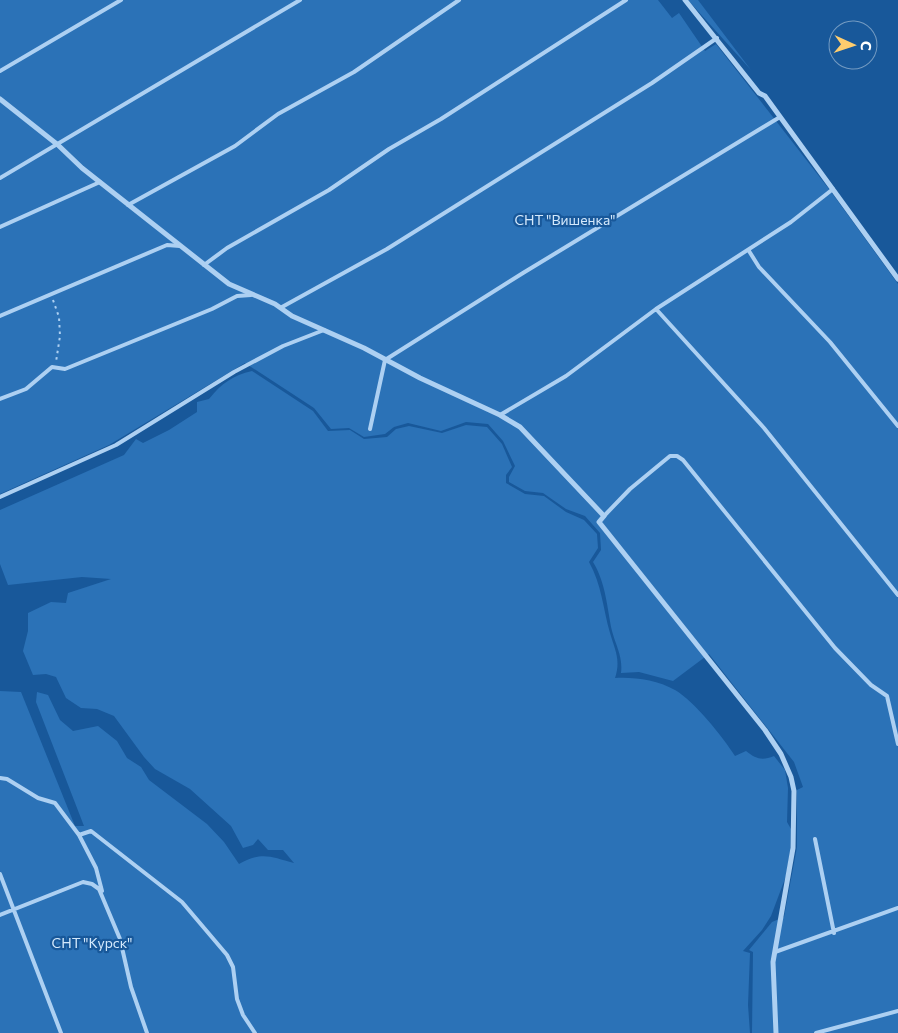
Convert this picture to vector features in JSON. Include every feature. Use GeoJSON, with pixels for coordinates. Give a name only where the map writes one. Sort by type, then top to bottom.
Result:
{"type":"FeatureCollection","features":[{"type":"Feature","properties":{"kind":"street"},"geometry":{"type":"LineString","coordinates":[[684,0],[780,117],[898,279]]}},
{"type":"Feature","properties":{"kind":"street"},"geometry":{"type":"LineString","coordinates":[[0,99],[58,145],[128,205],[229,284],[282,307],[292,316],[500,415],[520,427],[604,516],[599,522],[765,730],[781,754],[791,777],[794,791],[794,848],[775,952],[776,1033]]}},
{"type":"Feature","properties":{"kind":"lane"},"geometry":{"type":"LineString","coordinates":[[0,71],[121,0]]}},
{"type":"Feature","properties":{"kind":"lane"},"geometry":{"type":"LineString","coordinates":[[0,178],[300,0]]}},
{"type":"Feature","properties":{"kind":"lane"},"geometry":{"type":"LineString","coordinates":[[128,205],[235,146],[278,114],[354,72],[459,0]]}},
{"type":"Feature","properties":{"kind":"lane"},"geometry":{"type":"LineString","coordinates":[[204,265],[227,248],[329,190],[389,149],[441,120],[626,0]]}},
{"type":"Feature","properties":{"kind":"lane"},"geometry":{"type":"LineString","coordinates":[[282,307],[387,249],[652,84],[717,38]]}},
{"type":"Feature","properties":{"kind":"lane"},"geometry":{"type":"LineString","coordinates":[[370,429],[386,360],[523,273],[780,117]]}},
{"type":"Feature","properties":{"kind":"lane"},"geometry":{"type":"LineString","coordinates":[[0,227],[100,182]]}},
{"type":"Feature","properties":{"kind":"lane"},"geometry":{"type":"LineString","coordinates":[[500,415],[566,376],[656,309],[749,251],[791,222],[833,189]]}},
{"type":"Feature","properties":{"kind":"lane"},"geometry":{"type":"LineString","coordinates":[[0,316],[167,245],[180,246]]}},
{"type":"Feature","properties":{"kind":"lane"},"geometry":{"type":"LineString","coordinates":[[749,251],[759,267],[830,342],[898,426]]}},
{"type":"Feature","properties":{"kind":"lane"},"geometry":{"type":"LineString","coordinates":[[0,400],[26,389],[52,367],[65,369],[212,308],[236,296],[254,294]]}},
{"type":"Feature","properties":{"kind":"lane"},"geometry":{"type":"LineString","coordinates":[[656,309],[764,428],[898,595]]}},
{"type":"Feature","properties":{"kind":"lane"},"geometry":{"type":"LineString","coordinates":[[0,497],[116,445],[234,372],[283,346],[324,330]]}},
{"type":"Feature","properties":{"kind":"lane"},"geometry":{"type":"LineString","coordinates":[[604,516],[630,489],[670,456],[677,456],[683,460],[835,648],[871,685],[887,696],[898,744]]}},
{"type":"Feature","properties":{"kind":"lane"},"geometry":{"type":"LineString","coordinates":[[0,778],[7,779],[38,798],[55,803],[79,835],[96,868],[105,903]]}},
{"type":"Feature","properties":{"kind":"lane"},"geometry":{"type":"LineString","coordinates":[[79,835],[91,830],[182,902],[227,954],[233,967],[236,999],[242,1015],[255,1033]]}},
{"type":"Feature","properties":{"kind":"lane"},"geometry":{"type":"LineString","coordinates":[[815,840],[834,933]]}},
{"type":"Feature","properties":{"kind":"lane"},"geometry":{"type":"LineString","coordinates":[[0,874],[61,1033]]}},
{"type":"Feature","properties":{"kind":"lane"},"geometry":{"type":"LineString","coordinates":[[0,915],[83,882],[92,884],[99,889],[120,939],[131,987],[148,1033]]}},
{"type":"Feature","properties":{"kind":"lane"},"geometry":{"type":"LineString","coordinates":[[775,952],[834,933],[898,908]]}},
{"type":"Feature","properties":{"kind":"lane"},"geometry":{"type":"LineString","coordinates":[[816,1033],[898,1011]]}},
{"type":"Feature","properties":{"kind":"path"},"geometry":{"type":"LineString","coordinates":[[52,367],[56,363],[60,336],[59,317],[53,293]]}},
{"type":"Feature","properties":{"kind":"green space","name":"СНТ \"Вишенка\""},"geometry":{"type":"Polygon","coordinates":[[[0,0],[658,0],[672,18],[679,13],[705,51],[716,44],[829,189],[898,284],[898,1033],[752,1033],[753,952],[749,950],[772,922],[784,917],[797,847],[797,790],[803,787],[794,762],[709,654],[673,681],[639,672],[621,673],[620,657],[612,631],[606,596],[601,578],[593,562],[601,550],[600,533],[585,516],[566,509],[543,493],[525,491],[509,482],[509,477],[515,466],[503,441],[488,424],[466,422],[441,431],[408,423],[394,427],[385,434],[364,437],[349,428],[331,429],[314,408],[245,363],[109,445],[0,494],[0,0]]]}},
{"type":"Feature","properties":{"kind":"green space"},"geometry":{"type":"Polygon","coordinates":[[[688,0],[698,0],[751,70],[688,0]]]}},
{"type":"Feature","properties":{"kind":"green space","name":"СНТ \"Курск\""},"geometry":{"type":"Polygon","coordinates":[[[252,371],[313,411],[328,431],[350,430],[364,439],[387,437],[396,429],[409,426],[442,433],[466,425],[487,427],[502,444],[512,467],[506,475],[506,483],[525,494],[544,496],[566,512],[584,520],[597,534],[598,548],[589,562],[600,588],[617,655],[615,678],[646,680],[675,690],[691,702],[708,720],[735,756],[746,751],[759,758],[774,756],[785,770],[788,788],[787,822],[791,829],[786,876],[771,916],[762,930],[743,951],[750,953],[748,1005],[750,1033],[0,1033],[0,691],[21,692],[75,826],[84,826],[36,702],[37,692],[48,695],[60,720],[73,731],[98,726],[117,741],[127,758],[141,767],[149,780],[207,824],[224,842],[239,864],[260,856],[273,857],[294,863],[283,850],[268,850],[258,839],[253,845],[243,848],[231,826],[190,789],[155,769],[114,716],[97,709],[81,708],[66,698],[56,677],[46,674],[33,675],[23,651],[28,631],[28,613],[51,602],[66,603],[68,593],[111,579],[82,577],[8,585],[0,564],[0,510],[124,455],[136,439],[143,443],[169,430],[197,412],[197,402],[209,399],[218,389],[233,378],[252,371]]]}}]}
